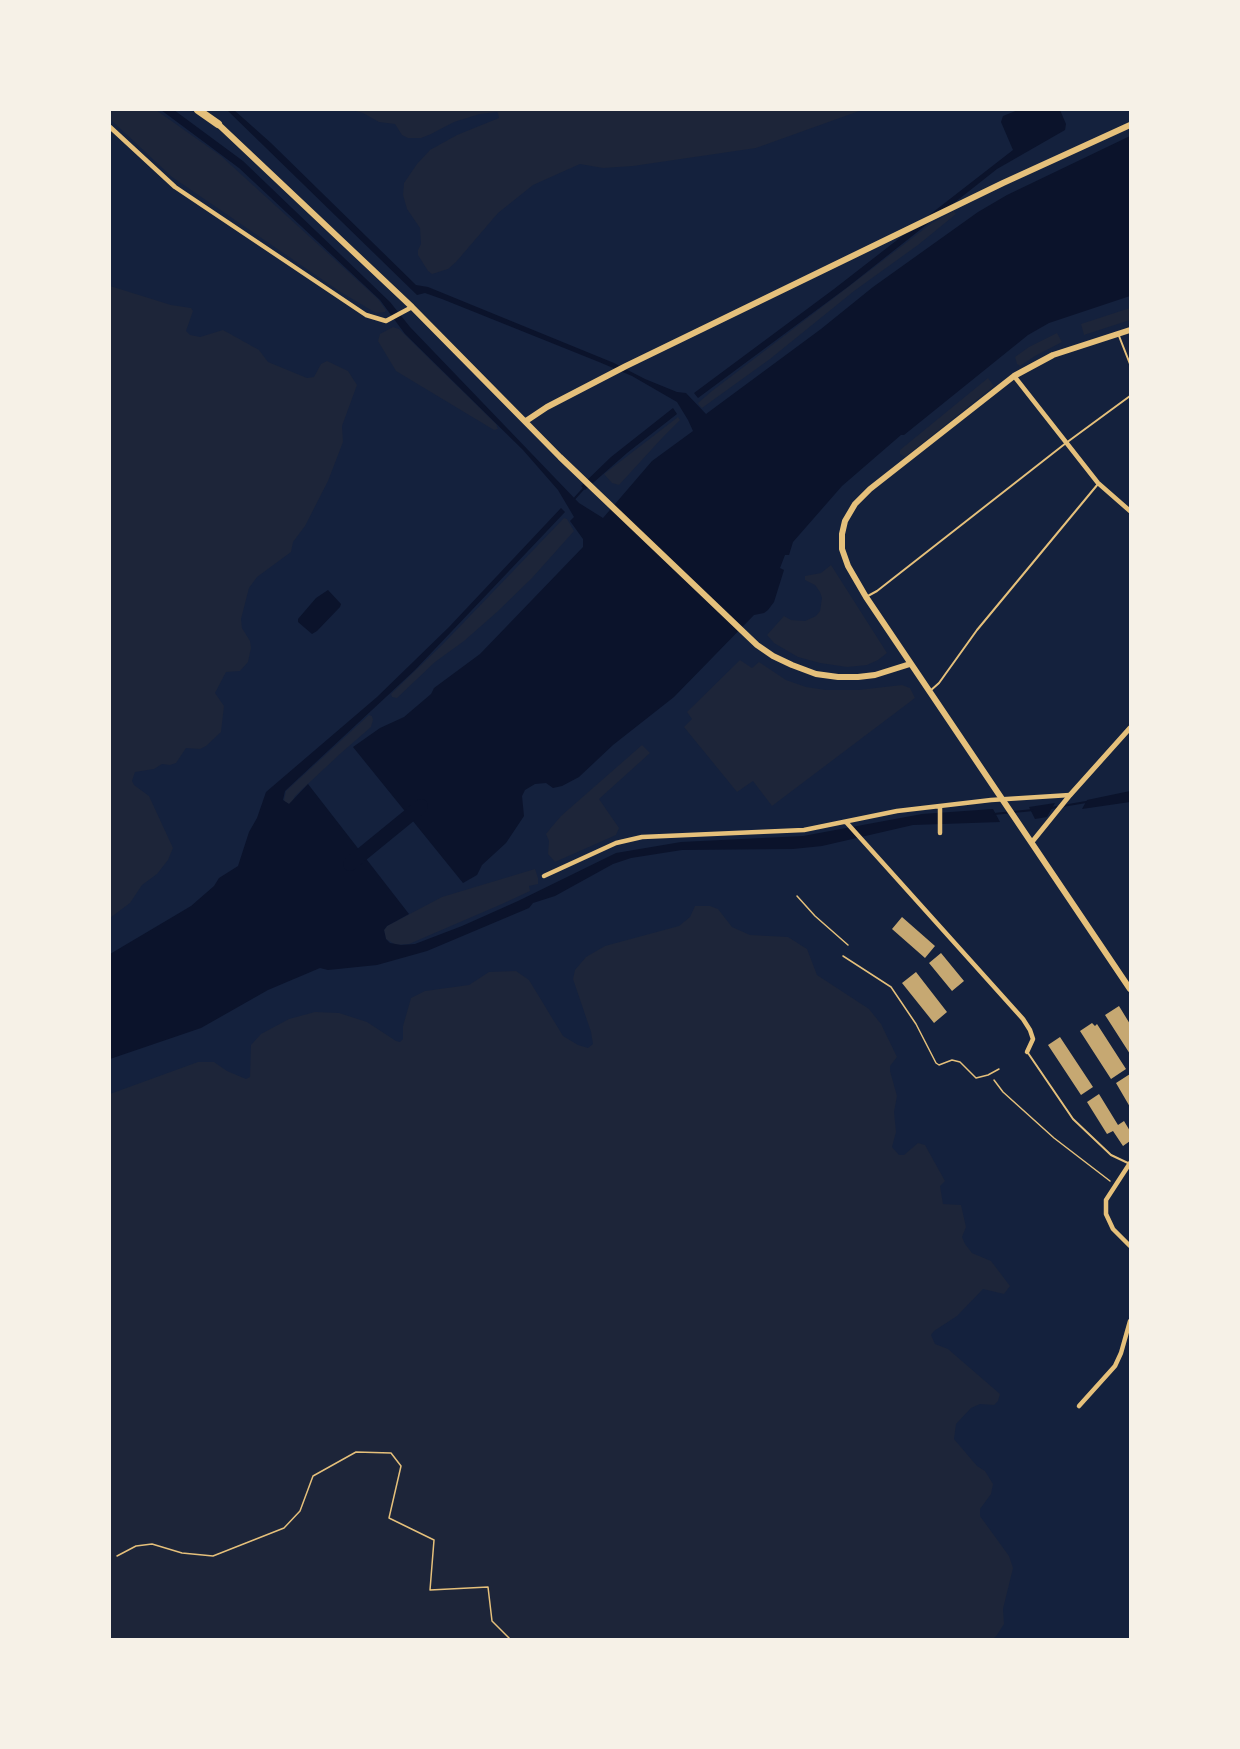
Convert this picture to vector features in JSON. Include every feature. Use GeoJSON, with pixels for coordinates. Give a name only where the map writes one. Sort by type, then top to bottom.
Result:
{"type":"FeatureCollection","features":[{"type":"Feature","properties":{"kind":"highway"},"geometry":{"type":"LineString","coordinates":[[198,110],[218,124]]}},
{"type":"Feature","properties":{"kind":"highway"},"geometry":{"type":"LineString","coordinates":[[207,110],[218,124]]}},
{"type":"Feature","properties":{"kind":"main road"},"geometry":{"type":"LineString","coordinates":[[218,124],[412,307],[560,457],[757,645],[792,665],[816,674],[838,677],[875,675],[910,663]]}},
{"type":"Feature","properties":{"kind":"main road"},"geometry":{"type":"LineString","coordinates":[[526,421],[626,366],[1003,183],[1131,125]]}},
{"type":"Feature","properties":{"kind":"main road"},"geometry":{"type":"LineString","coordinates":[[1131,330],[1053,355],[1014,376],[863,496],[855,504],[845,521],[842,534],[842,549],[848,566],[866,597],[1131,989]]}},
{"type":"Feature","properties":{"kind":"street"},"geometry":{"type":"LineString","coordinates":[[110,127],[175,187],[366,315],[386,321],[412,307]]}},
{"type":"Feature","properties":{"kind":"street"},"geometry":{"type":"LineString","coordinates":[[1014,376],[1098,483],[1131,512]]}},
{"type":"Feature","properties":{"kind":"street"},"geometry":{"type":"LineString","coordinates":[[1032,842],[1070,795],[1131,728]]}},
{"type":"Feature","properties":{"kind":"street"},"geometry":{"type":"LineString","coordinates":[[544,876],[616,843],[642,837],[804,830],[897,812],[1070,795]]}},
{"type":"Feature","properties":{"kind":"street"},"geometry":{"type":"LineString","coordinates":[[940,807],[940,833]]}},
{"type":"Feature","properties":{"kind":"street"},"geometry":{"type":"LineString","coordinates":[[846,822],[1023,1019],[1033,1039],[1027,1052]]}},
{"type":"Feature","properties":{"kind":"street"},"geometry":{"type":"LineString","coordinates":[[1130,1164],[1106,1200],[1106,1214],[1113,1229],[1131,1246]]}},
{"type":"Feature","properties":{"kind":"street"},"geometry":{"type":"LineString","coordinates":[[1079,1406],[1115,1366],[1131,1321]]}},
{"type":"Feature","properties":{"kind":"lane"},"geometry":{"type":"LineString","coordinates":[[1118,334],[1131,364]]}},
{"type":"Feature","properties":{"kind":"lane"},"geometry":{"type":"LineString","coordinates":[[866,597],[877,591],[1066,443],[1131,396]]}},
{"type":"Feature","properties":{"kind":"lane"},"geometry":{"type":"LineString","coordinates":[[930,691],[939,683],[977,630],[1098,483]]}},
{"type":"Feature","properties":{"kind":"lane"},"geometry":{"type":"LineString","coordinates":[[1027,1052],[1073,1119],[1111,1155],[1130,1164]]}},
{"type":"Feature","properties":{"kind":"path"},"geometry":{"type":"LineString","coordinates":[[797,896],[814,916],[848,945]]}},
{"type":"Feature","properties":{"kind":"path"},"geometry":{"type":"LineString","coordinates":[[843,956],[891,987],[916,1024],[936,1064],[952,1060],[960,1062],[976,1078],[999,1069]]}},
{"type":"Feature","properties":{"kind":"path"},"geometry":{"type":"LineString","coordinates":[[994,1080],[1003,1092],[1054,1138],[1115,1186]]}},
{"type":"Feature","properties":{"kind":"path"},"geometry":{"type":"LineString","coordinates":[[117,1556],[136,1546],[152,1544],[182,1553],[213,1556],[284,1528],[300,1511],[313,1476],[356,1452],[391,1452],[400,1466],[389,1518],[434,1540],[430,1590],[488,1587],[492,1621],[511,1640]]}},
{"type":"Feature","properties":{"kind":"shaded area"},"geometry":{"type":"Polygon","coordinates":[[[110,110],[156,110],[221,156],[378,299],[386,310],[385,312],[376,313],[339,291],[172,177],[110,119],[110,110]]]}},
{"type":"Feature","properties":{"kind":"shaded area"},"geometry":{"type":"Polygon","coordinates":[[[161,110],[174,110],[243,161],[390,302],[410,327],[579,503],[603,518],[652,461],[693,431],[677,402],[632,376],[599,362],[442,299],[425,293],[417,295],[227,110],[234,110],[271,143],[416,285],[428,287],[614,363],[645,379],[677,392],[686,393],[706,414],[821,329],[873,287],[978,212],[1007,195],[1130,136],[1130,296],[1049,323],[1028,335],[904,435],[901,435],[842,486],[793,542],[789,555],[785,555],[780,568],[784,570],[774,602],[768,610],[754,615],[674,697],[613,745],[579,777],[562,786],[553,788],[546,783],[535,784],[525,790],[522,796],[524,816],[506,843],[482,865],[477,875],[463,883],[353,747],[380,728],[404,717],[431,694],[434,688],[480,654],[583,547],[583,539],[570,521],[574,517],[558,490],[523,450],[405,334],[380,300],[239,168],[161,110]]]}},
{"type":"Feature","properties":{"kind":"shaded area"},"geometry":{"type":"Polygon","coordinates":[[[352,110],[862,110],[756,148],[633,166],[603,168],[580,164],[533,185],[498,213],[456,262],[448,269],[432,274],[418,255],[421,244],[420,228],[407,209],[403,195],[404,183],[430,150],[457,135],[499,118],[498,113],[480,114],[454,122],[421,138],[408,138],[402,135],[395,124],[379,122],[352,110]]]}},
{"type":"Feature","properties":{"kind":"shaded area"},"geometry":{"type":"Polygon","coordinates":[[[1018,110],[1060,110],[1066,124],[1065,130],[997,169],[849,286],[698,398],[694,393],[834,289],[1013,150],[1001,122],[1003,116],[1018,110]]]}},
{"type":"Feature","properties":{"kind":"shaded area"},"geometry":{"type":"Polygon","coordinates":[[[954,211],[956,214],[918,245],[854,291],[770,359],[702,408],[699,405],[698,403],[712,391],[932,223],[954,211]]]}},
{"type":"Feature","properties":{"kind":"shaded area"},"geometry":{"type":"Polygon","coordinates":[[[110,286],[171,305],[191,308],[193,311],[186,331],[190,335],[200,337],[223,330],[259,350],[268,362],[307,378],[314,377],[321,364],[327,361],[348,371],[357,385],[342,426],[343,442],[328,481],[305,526],[293,542],[291,552],[257,577],[249,588],[241,619],[242,628],[250,641],[251,648],[248,662],[240,671],[226,672],[215,693],[224,706],[221,732],[200,749],[186,748],[176,763],[162,764],[154,769],[135,772],[132,781],[134,785],[149,796],[173,848],[168,860],[157,874],[142,885],[130,903],[110,918],[110,286]]]}},
{"type":"Feature","properties":{"kind":"shaded area"},"geometry":{"type":"Polygon","coordinates":[[[1130,308],[1130,320],[1084,335],[1081,324],[1130,308]]]}},
{"type":"Feature","properties":{"kind":"shaded area"},"geometry":{"type":"Polygon","coordinates":[[[393,327],[399,329],[496,424],[498,429],[494,430],[396,371],[378,341],[380,334],[393,327]]]}},
{"type":"Feature","properties":{"kind":"shaded area"},"geometry":{"type":"Polygon","coordinates":[[[1057,333],[1062,342],[1020,366],[1017,364],[1015,357],[1057,333]]]}},
{"type":"Feature","properties":{"kind":"shaded area"},"geometry":{"type":"Polygon","coordinates":[[[988,378],[994,386],[905,457],[900,454],[900,450],[988,378]]]}},
{"type":"Feature","properties":{"kind":"shaded area"},"geometry":{"type":"Polygon","coordinates":[[[673,408],[677,414],[585,490],[581,486],[611,457],[673,408]]]}},
{"type":"Feature","properties":{"kind":"shaded area"},"geometry":{"type":"Polygon","coordinates":[[[678,417],[680,420],[619,485],[612,483],[604,474],[678,417]]]}},
{"type":"Feature","properties":{"kind":"shaded area"},"geometry":{"type":"Polygon","coordinates":[[[561,508],[565,512],[415,670],[285,791],[283,800],[289,804],[308,784],[409,914],[384,930],[386,939],[390,943],[415,944],[462,926],[616,853],[681,842],[803,836],[922,814],[993,809],[1000,822],[913,825],[822,846],[793,849],[682,850],[631,858],[613,864],[555,896],[533,903],[529,908],[427,951],[377,965],[328,970],[320,968],[268,990],[201,1028],[110,1059],[110,954],[191,906],[214,886],[219,878],[238,866],[266,792],[377,697],[449,627],[561,508]]]}},
{"type":"Feature","properties":{"kind":"shaded area"},"geometry":{"type":"Polygon","coordinates":[[[564,518],[574,531],[532,578],[497,612],[464,641],[435,662],[397,698],[392,697],[391,694],[443,644],[564,518]]]}},
{"type":"Feature","properties":{"kind":"shaded area"},"geometry":{"type":"Polygon","coordinates":[[[831,565],[887,653],[867,665],[847,667],[798,657],[774,643],[767,635],[784,616],[791,620],[805,621],[816,616],[820,611],[822,598],[815,585],[805,580],[805,576],[821,573],[831,565]]]}},
{"type":"Feature","properties":{"kind":"shaded area"},"geometry":{"type":"Polygon","coordinates":[[[328,590],[341,604],[340,607],[312,634],[298,622],[298,619],[316,598],[328,590]]]}},
{"type":"Feature","properties":{"kind":"shaded area"},"geometry":{"type":"Polygon","coordinates":[[[740,660],[752,668],[759,662],[786,680],[806,687],[826,690],[858,690],[902,685],[910,688],[915,698],[772,806],[753,781],[737,792],[684,727],[692,719],[687,712],[740,660]]]}},
{"type":"Feature","properties":{"kind":"shaded area"},"geometry":{"type":"Polygon","coordinates":[[[369,715],[373,720],[371,727],[295,796],[292,802],[289,804],[285,802],[286,791],[369,715]]]}},
{"type":"Feature","properties":{"kind":"shaded area"},"geometry":{"type":"Polygon","coordinates":[[[642,745],[650,753],[599,799],[619,828],[616,835],[555,862],[548,854],[549,841],[546,834],[561,816],[642,745]]]}},
{"type":"Feature","properties":{"kind":"shaded area"},"geometry":{"type":"Polygon","coordinates":[[[1130,791],[1130,802],[1082,809],[1087,800],[1130,791]]]}},
{"type":"Feature","properties":{"kind":"shaded area"},"geometry":{"type":"Polygon","coordinates":[[[1055,803],[1047,817],[1035,819],[1029,807],[1055,803]]]}},
{"type":"Feature","properties":{"kind":"shaded area"},"geometry":{"type":"Polygon","coordinates":[[[535,869],[538,884],[529,886],[530,891],[409,944],[396,945],[386,939],[384,930],[387,926],[442,897],[535,869]]]}},
{"type":"Feature","properties":{"kind":"shaded area"},"geometry":{"type":"Polygon","coordinates":[[[695,906],[710,906],[718,909],[732,927],[750,935],[788,937],[807,949],[817,975],[869,1009],[881,1024],[897,1057],[890,1066],[897,1096],[894,1112],[896,1132],[892,1147],[899,1155],[904,1155],[918,1143],[925,1145],[945,1181],[940,1186],[943,1204],[961,1205],[966,1227],[962,1237],[965,1244],[972,1253],[991,1261],[1010,1286],[1004,1294],[983,1289],[957,1316],[931,1335],[935,1344],[948,1349],[1000,1394],[994,1405],[980,1404],[971,1408],[956,1424],[954,1439],[977,1466],[985,1471],[993,1484],[991,1494],[980,1509],[980,1516],[1009,1556],[1013,1568],[1003,1609],[1004,1624],[997,1635],[992,1640],[110,1639],[110,1094],[198,1062],[214,1062],[227,1071],[246,1079],[250,1077],[251,1045],[261,1034],[289,1019],[315,1012],[339,1013],[367,1022],[400,1042],[403,1039],[403,1026],[411,998],[425,991],[469,985],[489,972],[516,971],[529,980],[563,1036],[588,1048],[593,1044],[591,1032],[573,979],[575,970],[586,957],[605,946],[679,926],[690,917],[695,906]]]}},
{"type":"Feature","properties":{"kind":"building"},"geometry":{"type":"Polygon","coordinates":[[[902,917],[935,946],[925,958],[892,929],[902,917]]]}},
{"type":"Feature","properties":{"kind":"building"},"geometry":{"type":"Polygon","coordinates":[[[941,953],[964,981],[952,991],[929,963],[941,953]]]}},
{"type":"Feature","properties":{"kind":"building"},"geometry":{"type":"Polygon","coordinates":[[[916,972],[947,1012],[934,1023],[902,983],[916,972]]]}},
{"type":"Feature","properties":{"kind":"building"},"geometry":{"type":"Polygon","coordinates":[[[1119,1006],[1130,1024],[1130,1054],[1105,1015],[1119,1006]]]}},
{"type":"Feature","properties":{"kind":"building"},"geometry":{"type":"Polygon","coordinates":[[[1092,1023],[1095,1026],[1097,1024],[1126,1069],[1111,1079],[1080,1031],[1092,1023]]]}},
{"type":"Feature","properties":{"kind":"building"},"geometry":{"type":"Polygon","coordinates":[[[1060,1037],[1093,1087],[1081,1095],[1048,1045],[1060,1037]]]}},
{"type":"Feature","properties":{"kind":"building"},"geometry":{"type":"Polygon","coordinates":[[[1130,1074],[1130,1107],[1116,1083],[1130,1074]]]}},
{"type":"Feature","properties":{"kind":"building"},"geometry":{"type":"Polygon","coordinates":[[[1099,1094],[1118,1125],[1124,1121],[1130,1131],[1130,1141],[1123,1146],[1113,1131],[1107,1134],[1087,1102],[1099,1094]]]}},
{"type":"Feature","properties":{"kind":"waterway"},"geometry":{"type":"LineString","coordinates":[[575,498],[585,487]]}},
{"type":"Feature","properties":{"kind":"waterway"},"geometry":{"type":"LineString","coordinates":[[1051,808],[1086,802]]}},
{"type":"Feature","properties":{"kind":"waterway"},"geometry":{"type":"LineString","coordinates":[[350,864],[421,806]]}},
{"type":"Feature","properties":{"kind":"waterway"},"geometry":{"type":"LineString","coordinates":[[994,814],[1033,810]]}}]}
